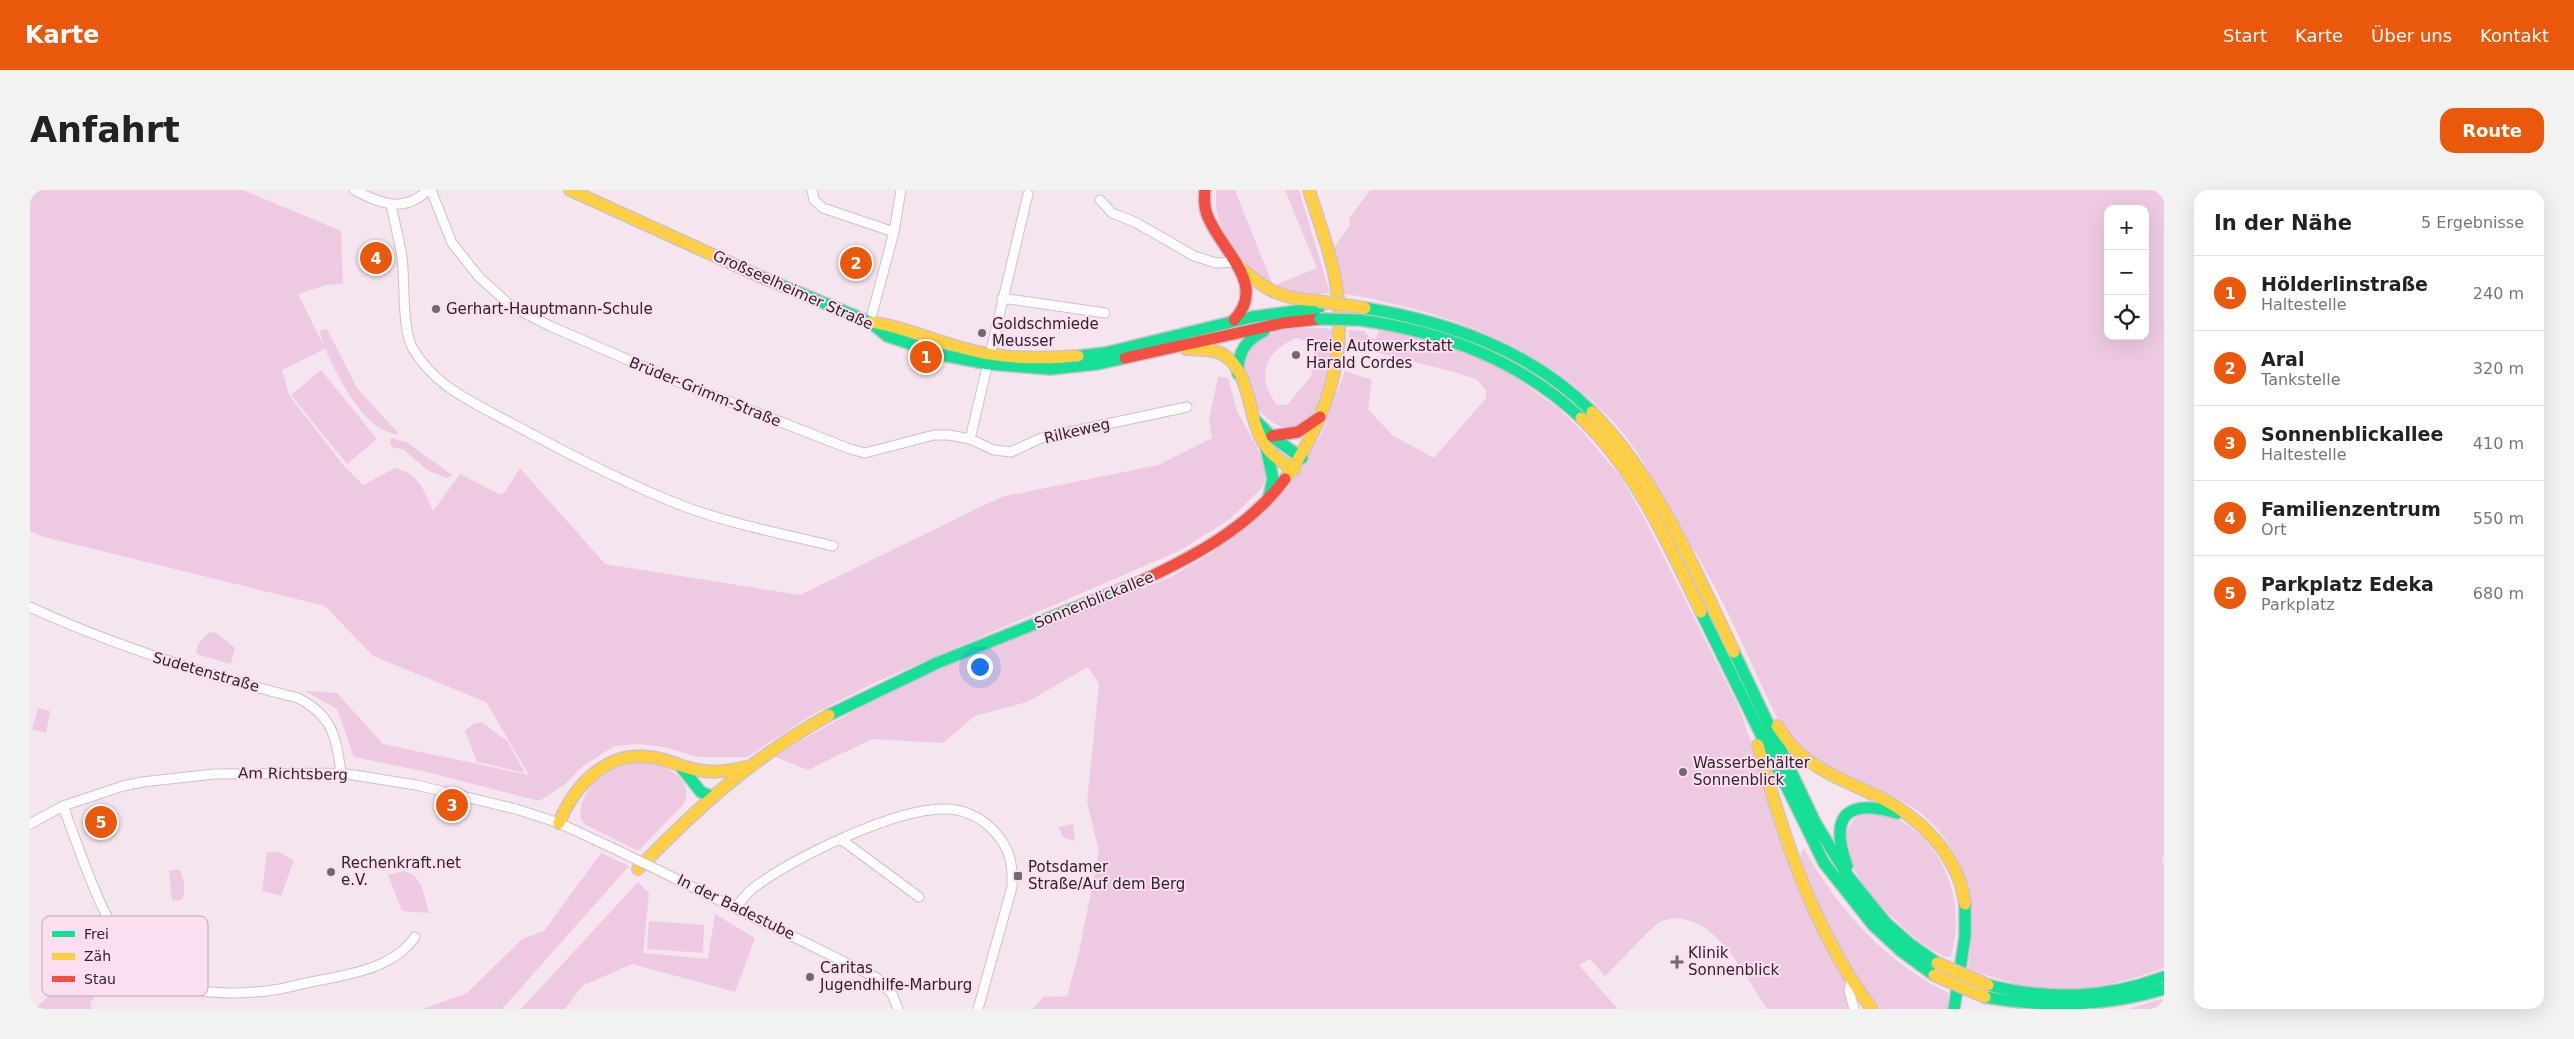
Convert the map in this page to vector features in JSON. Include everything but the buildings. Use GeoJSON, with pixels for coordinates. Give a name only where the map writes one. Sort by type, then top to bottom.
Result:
{"type":"FeatureCollection","features":[{"type":"Feature","properties":{"kind":"main road","name":"Großseelheimer Straße"},"geometry":{"type":"LineString","coordinates":[[570,190],[774,283],[870,322],[887,336],[947,356],[990,360],[1033,368],[1082,366],[1131,358],[1283,323]]}},
{"type":"Feature","properties":{"kind":"main road"},"geometry":{"type":"LineString","coordinates":[[1204,190],[1208,219],[1235,262],[1249,293],[1246,308],[1232,321]]}},
{"type":"Feature","properties":{"kind":"main road","name":"Sonnenblickallee"},"geometry":{"type":"LineString","coordinates":[[638,869],[712,797],[746,767],[776,746],[850,704],[989,642],[1146,580],[1176,566],[1231,532],[1268,499],[1294,470],[1302,458],[1322,415],[1337,366],[1337,297],[1334,279],[1309,190]]}},
{"type":"Feature","properties":{"kind":"main road"},"geometry":{"type":"LineString","coordinates":[[1235,262],[1269,293],[1287,299],[1319,309],[1420,318],[1489,342],[1540,370],[1594,413],[1619,442],[1648,483],[1676,533],[1830,851],[1856,890],[1878,917],[1912,946],[1937,964],[1988,985],[2035,995],[2079,996],[2130,989],[2164,977]]}},
{"type":"Feature","properties":{"kind":"main road"},"geometry":{"type":"LineString","coordinates":[[990,360],[1052,358],[1105,353],[1232,321],[1275,313],[1319,309]]}},
{"type":"Feature","properties":{"kind":"main road"},"geometry":{"type":"LineString","coordinates":[[1238,374],[1238,358],[1250,339],[1283,323],[1319,309]]}},
{"type":"Feature","properties":{"kind":"main road"},"geometry":{"type":"LineString","coordinates":[[1363,314],[1429,331],[1486,353],[1519,370],[1547,390],[1570,408],[1596,433],[1636,486],[1657,521],[1750,716],[1824,863],[1847,896],[1872,926],[1904,954],[1934,975],[1985,997],[2015,1004],[2062,1008],[2098,1006],[2132,1000],[2164,989]]}},
{"type":"Feature","properties":{"kind":"main road"},"geometry":{"type":"LineString","coordinates":[[1170,348],[1219,353],[1232,362],[1238,374],[1259,436],[1266,447],[1294,470]]}},
{"type":"Feature","properties":{"kind":"main road"},"geometry":{"type":"LineString","coordinates":[[1271,436],[1287,437],[1302,432],[1322,415]]}},
{"type":"Feature","properties":{"kind":"main road"},"geometry":{"type":"LineString","coordinates":[[1253,417],[1271,436],[1302,458]]}},
{"type":"Feature","properties":{"kind":"main road"},"geometry":{"type":"LineString","coordinates":[[1266,447],[1272,479],[1268,499]]}},
{"type":"Feature","properties":{"kind":"main road"},"geometry":{"type":"LineString","coordinates":[[1745,676],[1762,696],[1783,738],[1802,758],[1827,774],[1896,804],[1922,825],[1945,852],[1954,870],[1964,901],[1965,933],[1954,1009]]}},
{"type":"Feature","properties":{"kind":"main road"},"geometry":{"type":"LineString","coordinates":[[1750,716],[1808,902],[1829,945],[1851,982],[1872,1009]]}},
{"type":"Feature","properties":{"kind":"main road"},"geometry":{"type":"LineString","coordinates":[[559,823],[564,808],[578,786],[595,770],[609,763],[644,756],[667,761],[681,768],[699,771],[721,772],[746,767]]}},
{"type":"Feature","properties":{"kind":"main road"},"geometry":{"type":"LineString","coordinates":[[681,768],[701,792],[712,797]]}},
{"type":"Feature","properties":{"kind":"main road"},"geometry":{"type":"LineString","coordinates":[[699,771],[707,778],[712,797]]}},
{"type":"Feature","properties":{"kind":"main road"},"geometry":{"type":"LineString","coordinates":[[1878,917],[1842,855],[1838,832],[1842,820],[1858,807],[1875,806],[1896,812],[1922,825]]}},
{"type":"Feature","properties":{"kind":"street"},"geometry":{"type":"LineString","coordinates":[[354,190],[391,206],[408,202],[430,190]]}},
{"type":"Feature","properties":{"kind":"street","name":"Brüder-Grimm-Straße"},"geometry":{"type":"LineString","coordinates":[[430,190],[452,243],[465,261],[511,306],[550,326],[681,384],[858,452],[880,450],[934,435],[970,439]]}},
{"type":"Feature","properties":{"kind":"street"},"geometry":{"type":"LineString","coordinates":[[812,190],[814,200],[823,208],[894,232]]}},
{"type":"Feature","properties":{"kind":"street"},"geometry":{"type":"LineString","coordinates":[[870,322],[894,232],[901,190]]}},
{"type":"Feature","properties":{"kind":"street"},"geometry":{"type":"LineString","coordinates":[[970,439],[990,360],[1002,298],[1017,247],[1028,194]]}},
{"type":"Feature","properties":{"kind":"street"},"geometry":{"type":"LineString","coordinates":[[1100,200],[1112,213],[1136,222],[1194,256],[1216,263],[1235,262]]}},
{"type":"Feature","properties":{"kind":"street"},"geometry":{"type":"LineString","coordinates":[[391,206],[402,258],[411,346],[427,368],[446,386],[606,473],[684,506],[756,528],[833,546]]}},
{"type":"Feature","properties":{"kind":"street"},"geometry":{"type":"LineString","coordinates":[[1002,298],[1105,312]]}},
{"type":"Feature","properties":{"kind":"street","name":"Rilkeweg"},"geometry":{"type":"LineString","coordinates":[[970,439],[994,450],[1011,452],[1042,438],[1188,407]]}},
{"type":"Feature","properties":{"kind":"street","name":"Sudetenstraße"},"geometry":{"type":"LineString","coordinates":[[30,607],[93,635],[171,663],[298,698],[316,708],[328,723],[336,738],[341,773]]}},
{"type":"Feature","properties":{"kind":"street","name":"Am Richtsberg"},"geometry":{"type":"LineString","coordinates":[[30,824],[63,806],[123,786],[142,782],[214,774],[341,773],[477,798],[559,823]]}},
{"type":"Feature","properties":{"kind":"street"},"geometry":{"type":"LineString","coordinates":[[63,806],[109,916]]}},
{"type":"Feature","properties":{"kind":"street"},"geometry":{"type":"LineString","coordinates":[[736,907],[751,890],[790,864],[842,840],[908,814],[946,808],[970,814],[982,821],[1002,839],[1012,858],[1012,887],[978,1009]]}},
{"type":"Feature","properties":{"kind":"street","name":"In der Badestube"},"geometry":{"type":"LineString","coordinates":[[559,823],[736,907],[877,978],[892,994],[898,1009]]}},
{"type":"Feature","properties":{"kind":"street"},"geometry":{"type":"LineString","coordinates":[[842,840],[919,897]]}},
{"type":"Feature","properties":{"kind":"street"},"geometry":{"type":"LineString","coordinates":[[208,991],[268,991],[353,974],[399,955],[406,950],[416,937]]}},
{"type":"Feature","properties":{"kind":"street"},"geometry":{"type":"LineString","coordinates":[[1851,982],[1849,990],[1854,1009]]}},
{"type":"Feature","properties":{"kind":"shaded area"},"geometry":{"type":"Polygon","coordinates":[[[30,190],[243,190],[341,231],[343,284],[326,285],[298,294],[323,345],[320,330],[327,329],[357,388],[399,434],[386,431],[374,424],[364,414],[337,374],[325,349],[282,370],[289,395],[344,466],[363,485],[395,468],[410,474],[420,484],[433,511],[460,474],[501,495],[505,492],[520,468],[605,564],[800,595],[1001,497],[1158,465],[1212,438],[1209,420],[1218,376],[1228,378],[1237,411],[1259,451],[1267,475],[1262,488],[1230,519],[1179,551],[874,683],[815,713],[747,757],[698,757],[663,747],[638,744],[614,746],[583,766],[564,785],[539,801],[422,771],[354,757],[337,709],[305,691],[337,693],[383,744],[529,775],[486,702],[373,656],[325,606],[44,537],[30,531],[30,190]]]}},
{"type":"Feature","properties":{"kind":"shaded area"},"geometry":{"type":"Polygon","coordinates":[[[1217,190],[1235,190],[1273,286],[1317,268],[1285,190],[1299,190],[1330,293],[1290,295],[1277,291],[1255,273],[1243,261],[1225,233],[1216,203],[1217,190]]]}},
{"type":"Feature","properties":{"kind":"shaded area"},"geometry":{"type":"Polygon","coordinates":[[[1370,190],[2164,190],[2164,855],[2162,861],[2164,865],[2164,968],[2113,983],[2066,989],[2020,984],[1968,969],[1972,932],[1970,900],[1960,865],[1952,849],[1929,820],[1914,808],[1829,767],[1814,758],[1788,733],[1775,714],[1712,582],[1646,467],[1622,432],[1600,408],[1576,387],[1523,351],[1465,325],[1434,315],[1403,306],[1344,294],[1334,247],[1350,225],[1349,219],[1370,190]]]}},
{"type":"Feature","properties":{"kind":"shaded area"},"geometry":{"type":"Polygon","coordinates":[[[1326,328],[1334,330],[1328,378],[1321,401],[1309,420],[1295,428],[1280,426],[1266,417],[1254,403],[1246,386],[1244,367],[1250,350],[1266,336],[1273,333],[1288,329],[1326,328]],[[1296,338],[1276,350],[1270,358],[1266,366],[1266,385],[1277,405],[1287,405],[1311,376],[1315,348],[1311,342],[1296,338]]]}},
{"type":"Feature","properties":{"kind":"shaded area"},"geometry":{"type":"Polygon","coordinates":[[[1349,330],[1365,331],[1369,337],[1376,339],[1379,330],[1420,336],[1474,353],[1503,369],[1558,408],[1582,431],[1621,477],[1646,521],[1740,710],[1771,800],[1849,985],[1851,1009],[1767,1009],[1737,962],[1724,946],[1710,932],[1695,923],[1678,919],[1660,922],[1656,925],[1605,976],[1590,959],[1579,965],[1618,1009],[1033,1009],[1043,997],[1067,996],[1079,952],[1099,852],[1087,802],[1099,684],[1088,667],[1027,702],[975,716],[943,743],[872,739],[808,770],[773,756],[888,692],[975,654],[1171,577],[1213,552],[1269,506],[1289,486],[1322,433],[1345,371],[1372,380],[1368,409],[1392,435],[1434,458],[1486,398],[1486,390],[1476,379],[1348,345],[1349,330]]]}},
{"type":"Feature","properties":{"kind":"shaded area"},"geometry":{"type":"Polygon","coordinates":[[[321,370],[377,439],[347,464],[291,395],[321,370]]]}},
{"type":"Feature","properties":{"kind":"shaded area"},"geometry":{"type":"Polygon","coordinates":[[[391,438],[407,442],[452,475],[447,478],[427,470],[403,449],[394,448],[390,444],[391,438]]]}},
{"type":"Feature","properties":{"kind":"shaded area"},"geometry":{"type":"Polygon","coordinates":[[[209,632],[216,633],[235,648],[231,664],[196,654],[198,644],[209,632]]]}},
{"type":"Feature","properties":{"kind":"shaded area"},"geometry":{"type":"Polygon","coordinates":[[[38,708],[50,711],[46,733],[32,729],[38,708]]]}},
{"type":"Feature","properties":{"kind":"shaded area"},"geometry":{"type":"Polygon","coordinates":[[[482,722],[508,742],[525,773],[477,762],[465,731],[473,724],[482,722]]]}},
{"type":"Feature","properties":{"kind":"shaded area"},"geometry":{"type":"Polygon","coordinates":[[[637,761],[655,764],[673,772],[685,785],[686,794],[684,804],[638,851],[584,824],[580,816],[585,795],[598,779],[616,768],[637,761]]]}},
{"type":"Feature","properties":{"kind":"shaded area"},"geometry":{"type":"Polygon","coordinates":[[[1868,810],[1892,817],[1912,828],[1929,844],[1942,864],[1951,885],[1955,908],[1956,932],[1951,956],[1946,957],[1929,948],[1887,912],[1868,890],[1853,866],[1846,844],[1850,825],[1868,810]]]}},
{"type":"Feature","properties":{"kind":"shaded area"},"geometry":{"type":"Polygon","coordinates":[[[1073,824],[1075,841],[1064,838],[1058,827],[1073,824]]]}},
{"type":"Feature","properties":{"kind":"shaded area"},"geometry":{"type":"Polygon","coordinates":[[[1804,849],[1832,893],[1865,932],[1904,966],[1948,993],[1948,1009],[1881,1009],[1852,971],[1832,936],[1800,863],[1801,852],[1804,849]]]}},
{"type":"Feature","properties":{"kind":"shaded area"},"geometry":{"type":"Polygon","coordinates":[[[267,852],[278,852],[294,860],[281,896],[262,891],[267,852]]]}},
{"type":"Feature","properties":{"kind":"shaded area"},"geometry":{"type":"Polygon","coordinates":[[[601,853],[629,866],[502,1009],[423,1009],[467,993],[522,939],[544,931],[601,853]]]}},
{"type":"Feature","properties":{"kind":"shaded area"},"geometry":{"type":"Polygon","coordinates":[[[169,870],[180,870],[184,881],[184,892],[181,900],[172,901],[169,870]]]}},
{"type":"Feature","properties":{"kind":"shaded area"},"geometry":{"type":"Polygon","coordinates":[[[404,871],[410,873],[419,882],[429,913],[402,911],[388,875],[404,871]]]}},
{"type":"Feature","properties":{"kind":"shaded area"},"geometry":{"type":"Polygon","coordinates":[[[638,882],[649,893],[643,953],[708,959],[715,914],[755,938],[735,992],[632,964],[582,986],[565,1009],[521,1009],[638,882]]]}},
{"type":"Feature","properties":{"kind":"shaded area"},"geometry":{"type":"Polygon","coordinates":[[[649,921],[704,925],[703,953],[647,949],[649,921]]]}},
{"type":"Feature","properties":{"kind":"shaded area"},"geometry":{"type":"Polygon","coordinates":[[[49,996],[94,996],[90,1005],[92,1009],[34,1009],[49,996]]]}},
{"type":"Feature","properties":{"kind":"shaded area"},"geometry":{"type":"Polygon","coordinates":[[[2164,998],[2164,1009],[2129,1009],[2164,998]]]}},
{"type":"Feature","properties":{"kind":"traffic: fast"},"geometry":{"type":"LineString","coordinates":[[759,276],[870,322],[887,336],[947,356],[989,364],[1050,369],[1098,364],[1125,358]]}},
{"type":"Feature","properties":{"kind":"traffic: fast"},"geometry":{"type":"LineString","coordinates":[[1078,356],[1105,353],[1252,317],[1319,308]]}},
{"type":"Feature","properties":{"kind":"traffic: fast"},"geometry":{"type":"LineString","coordinates":[[1365,308],[1427,321],[1487,342],[1542,372],[1568,390],[1592,412]]}},
{"type":"Feature","properties":{"kind":"traffic: fast"},"geometry":{"type":"LineString","coordinates":[[1320,319],[1360,320]]}},
{"type":"Feature","properties":{"kind":"traffic: fast"},"geometry":{"type":"LineString","coordinates":[[1360,320],[1421,332],[1479,352],[1532,380],[1581,418]]}},
{"type":"Feature","properties":{"kind":"traffic: fast"},"geometry":{"type":"LineString","coordinates":[[1238,374],[1239,360],[1247,343],[1264,331]]}},
{"type":"Feature","properties":{"kind":"traffic: fast"},"geometry":{"type":"LineString","coordinates":[[1256,421],[1271,436],[1302,458]]}},
{"type":"Feature","properties":{"kind":"traffic: fast"},"geometry":{"type":"LineString","coordinates":[[1266,447],[1273,479],[1269,496]]}},
{"type":"Feature","properties":{"kind":"traffic: fast"},"geometry":{"type":"LineString","coordinates":[[829,715],[937,663],[1137,583]]}},
{"type":"Feature","properties":{"kind":"traffic: fast"},"geometry":{"type":"LineString","coordinates":[[1701,612],[1824,863],[1873,925],[1901,951],[1934,975]]}},
{"type":"Feature","properties":{"kind":"traffic: fast"},"geometry":{"type":"LineString","coordinates":[[1734,652],[1816,824],[1848,876],[1886,923],[1910,944],[1937,963]]}},
{"type":"Feature","properties":{"kind":"traffic: fast"},"geometry":{"type":"LineString","coordinates":[[681,767],[701,792],[713,797]]}},
{"type":"Feature","properties":{"kind":"traffic: fast"},"geometry":{"type":"LineString","coordinates":[[1847,866],[1840,835],[1841,823],[1846,815],[1854,810],[1865,808],[1897,813]]}},
{"type":"Feature","properties":{"kind":"traffic: fast"},"geometry":{"type":"LineString","coordinates":[[1954,1009],[1965,936],[1965,904]]}},
{"type":"Feature","properties":{"kind":"traffic: fast"},"geometry":{"type":"LineString","coordinates":[[1988,985],[2033,993],[2077,995],[2120,990],[2164,977]]}},
{"type":"Feature","properties":{"kind":"traffic: fast"},"geometry":{"type":"LineString","coordinates":[[1985,997],[2030,1003],[2075,1004],[2120,999],[2164,989]]}},
{"type":"Feature","properties":{"kind":"traffic: slow"},"geometry":{"type":"LineString","coordinates":[[570,190],[759,276]]}},
{"type":"Feature","properties":{"kind":"traffic: slow"},"geometry":{"type":"LineString","coordinates":[[1285,479],[1313,433],[1323,409],[1337,358],[1339,305],[1335,278],[1327,245],[1309,190]]}},
{"type":"Feature","properties":{"kind":"traffic: slow"},"geometry":{"type":"LineString","coordinates":[[1242,269],[1268,289],[1277,293],[1318,301]]}},
{"type":"Feature","properties":{"kind":"traffic: slow"},"geometry":{"type":"LineString","coordinates":[[1318,301],[1365,308]]}},
{"type":"Feature","properties":{"kind":"traffic: slow"},"geometry":{"type":"LineString","coordinates":[[870,322],[883,324],[961,348],[999,356],[1026,358],[1078,356]]}},
{"type":"Feature","properties":{"kind":"traffic: slow"},"geometry":{"type":"LineString","coordinates":[[1186,349],[1216,351],[1233,363],[1245,385],[1255,422],[1265,445],[1274,456],[1294,470]]}},
{"type":"Feature","properties":{"kind":"traffic: slow"},"geometry":{"type":"LineString","coordinates":[[1592,412],[1636,466],[1673,526],[1734,652]]}},
{"type":"Feature","properties":{"kind":"traffic: slow"},"geometry":{"type":"LineString","coordinates":[[1581,418],[1619,461],[1650,509],[1701,612]]}},
{"type":"Feature","properties":{"kind":"traffic: slow"},"geometry":{"type":"LineString","coordinates":[[638,869],[683,824],[728,784],[775,749],[829,715]]}},
{"type":"Feature","properties":{"kind":"traffic: slow"},"geometry":{"type":"LineString","coordinates":[[1777,726],[1793,747],[1813,764],[1831,775],[1895,806],[1923,827],[1936,840],[1955,870],[1965,904]]}},
{"type":"Feature","properties":{"kind":"traffic: slow"},"geometry":{"type":"LineString","coordinates":[[1758,745],[1778,815],[1817,916],[1851,979],[1872,1009]]}},
{"type":"Feature","properties":{"kind":"traffic: slow"},"geometry":{"type":"LineString","coordinates":[[559,823],[574,795],[584,783],[596,772],[623,758],[639,756],[656,758],[709,772],[746,767]]}},
{"type":"Feature","properties":{"kind":"traffic: slow"},"geometry":{"type":"LineString","coordinates":[[1937,963],[1988,985]]}},
{"type":"Feature","properties":{"kind":"traffic: slow"},"geometry":{"type":"LineString","coordinates":[[1934,975],[1985,997]]}},
{"type":"Feature","properties":{"kind":"traffic: jam"},"geometry":{"type":"LineString","coordinates":[[1205,190],[1205,204],[1208,217],[1239,268],[1244,281],[1246,294],[1243,307],[1234,320]]}},
{"type":"Feature","properties":{"kind":"traffic: jam"},"geometry":{"type":"LineString","coordinates":[[1125,358],[1283,323],[1320,319]]}},
{"type":"Feature","properties":{"kind":"traffic: jam"},"geometry":{"type":"LineString","coordinates":[[1272,436],[1298,432],[1320,417]]}},
{"type":"Feature","properties":{"kind":"traffic: jam"},"geometry":{"type":"LineString","coordinates":[[1137,583],[1198,552],[1237,527],[1271,497],[1285,479]]}},
{"type":"Feature","properties":{"kind":"place","name":"Familienzentrum"},"geometry":{"type":"Point","coordinates":[376,258]}},
{"type":"Feature","properties":{"kind":"place","name":"Aral"},"geometry":{"type":"Point","coordinates":[856,263]}},
{"type":"Feature","properties":{"kind":"place","name":"Gerhart-Hauptmann-Schule"},"geometry":{"type":"Point","coordinates":[436,309]}},
{"type":"Feature","properties":{"kind":"place","name":"Goldschmiede Meusser"},"geometry":{"type":"Point","coordinates":[982,333]}},
{"type":"Feature","properties":{"kind":"place","name":"Freie Autowerkstatt Harald Cordes"},"geometry":{"type":"Point","coordinates":[1296,355]}},
{"type":"Feature","properties":{"kind":"place","name":"Hölderlinstraße"},"geometry":{"type":"Point","coordinates":[926,357]}},
{"type":"Feature","properties":{"kind":"place","name":"Wasserbehälter Sonnenblick"},"geometry":{"type":"Point","coordinates":[1683,772]}},
{"type":"Feature","properties":{"kind":"place","name":"Sonnenblickallee"},"geometry":{"type":"Point","coordinates":[452,805]}},
{"type":"Feature","properties":{"kind":"place","name":"Parkplatz Edeka"},"geometry":{"type":"Point","coordinates":[101,822]}},
{"type":"Feature","properties":{"kind":"place","name":"Rechenkraft.net e.V."},"geometry":{"type":"Point","coordinates":[331,872]}},
{"type":"Feature","properties":{"kind":"place","name":"Potsdamer Straße/Auf dem Berg"},"geometry":{"type":"Point","coordinates":[1018,876]}},
{"type":"Feature","properties":{"kind":"place","name":"Klinik Sonnenblick"},"geometry":{"type":"Point","coordinates":[1677,962]}},
{"type":"Feature","properties":{"kind":"place","name":"Caritas Jugendhilfe-Marburg"},"geometry":{"type":"Point","coordinates":[810,977]}}]}
